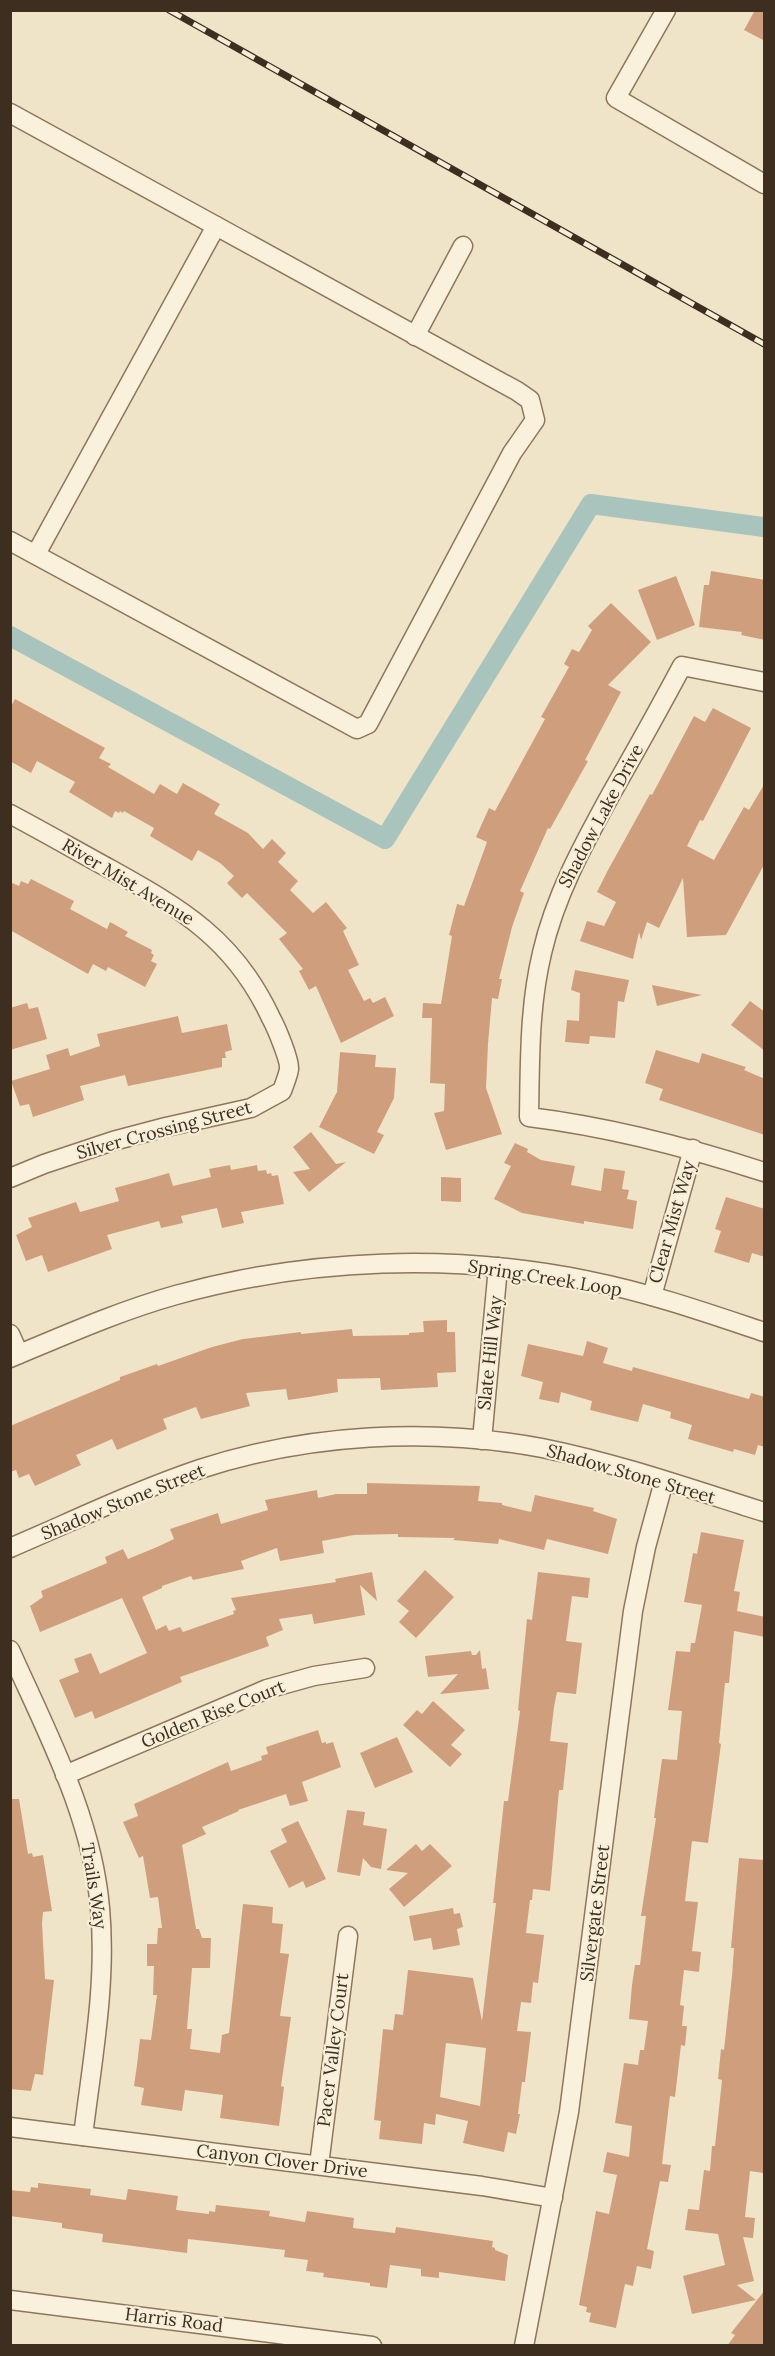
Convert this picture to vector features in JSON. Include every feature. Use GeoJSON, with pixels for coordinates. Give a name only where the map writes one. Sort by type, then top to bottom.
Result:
{"type":"FeatureCollection","features":[{"type":"Feature","properties":{"kind":"street"},"geometry":{"type":"LineString","coordinates":[[666,10],[616,98],[765,184]]}},
{"type":"Feature","properties":{"kind":"street"},"geometry":{"type":"LineString","coordinates":[[10,113],[530,400],[535,420],[512,453],[364,728],[357,729],[10,541]]}},
{"type":"Feature","properties":{"kind":"street"},"geometry":{"type":"LineString","coordinates":[[36,554],[216,226]]}},
{"type":"Feature","properties":{"kind":"street"},"geometry":{"type":"LineString","coordinates":[[415,336],[463,246]]}},
{"type":"Feature","properties":{"kind":"street","name":"Shadow Lake Drive"},"geometry":{"type":"LineString","coordinates":[[693,1149],[636,1135],[529,1117],[530,1036],[534,998],[542,952],[557,901],[576,858],[682,666],[765,682]]}},
{"type":"Feature","properties":{"kind":"street","name":"River Mist Avenue"},"geometry":{"type":"LineString","coordinates":[[10,814],[160,897],[191,917],[219,941],[243,969],[263,1000],[277,1029],[289,1069],[282,1091]]}},
{"type":"Feature","properties":{"kind":"street","name":"Silver Crossing Street"},"geometry":{"type":"LineString","coordinates":[[10,1178],[113,1141],[166,1126],[251,1108],[282,1091]]}},
{"type":"Feature","properties":{"kind":"street"},"geometry":{"type":"LineString","coordinates":[[693,1149],[765,1172]]}},
{"type":"Feature","properties":{"kind":"street","name":"Clear Mist Way"},"geometry":{"type":"LineString","coordinates":[[652,1296],[693,1149]]}},
{"type":"Feature","properties":{"kind":"street","name":"Spring Creek Loop"},"geometry":{"type":"LineString","coordinates":[[15,1356],[117,1314],[176,1295],[296,1270],[373,1264],[434,1263],[498,1267],[590,1280],[652,1296],[765,1332]]}},
{"type":"Feature","properties":{"kind":"street","name":"Slate Hill Way"},"geometry":{"type":"LineString","coordinates":[[482,1440],[498,1267]]}},
{"type":"Feature","properties":{"kind":"street"},"geometry":{"type":"LineString","coordinates":[[10,1334],[15,1356]]}},
{"type":"Feature","properties":{"kind":"street","name":"Shadow Stone Street"},"geometry":{"type":"LineString","coordinates":[[10,1548],[143,1490],[201,1469],[260,1453],[321,1443],[383,1437],[482,1440],[540,1448],[588,1458],[765,1512]]}},
{"type":"Feature","properties":{"kind":"street","name":"Silvergate Street"},"geometry":{"type":"LineString","coordinates":[[524,2346],[569,2112],[633,1611],[646,1547],[664,1481]]}},
{"type":"Feature","properties":{"kind":"street","name":"Trails Way"},"geometry":{"type":"LineString","coordinates":[[10,1650],[81,1817],[93,1862],[100,1907],[103,1953],[100,1999],[83,2136]]}},
{"type":"Feature","properties":{"kind":"street","name":"Golden Rise Court"},"geometry":{"type":"LineString","coordinates":[[65,1776],[267,1689],[314,1676],[365,1668]]}},
{"type":"Feature","properties":{"kind":"street","name":"Pacer Valley Court"},"geometry":{"type":"LineString","coordinates":[[319,2165],[348,1936]]}},
{"type":"Feature","properties":{"kind":"street","name":"Canyon Clover Drive"},"geometry":{"type":"LineString","coordinates":[[10,2127],[482,2186],[553,2198]]}},
{"type":"Feature","properties":{"kind":"street","name":"Harris Road"},"geometry":{"type":"LineString","coordinates":[[10,2300],[372,2346]]}},
{"type":"Feature","properties":{"kind":"building"},"geometry":{"type":"Polygon","coordinates":[[[755,10],[765,10],[765,41],[744,30],[755,10]]]}},
{"type":"Feature","properties":{"kind":"building"},"geometry":{"type":"Polygon","coordinates":[[[711,571],[765,580],[765,640],[741,635],[742,632],[699,627],[704,585],[709,585],[711,571]]]}},
{"type":"Feature","properties":{"kind":"building"},"geometry":{"type":"Polygon","coordinates":[[[676,576],[695,625],[657,640],[638,590],[676,576]]]}},
{"type":"Feature","properties":{"kind":"building"},"geometry":{"type":"Polygon","coordinates":[[[611,603],[651,642],[608,685],[621,692],[585,760],[588,761],[550,829],[548,828],[520,891],[524,893],[512,927],[499,979],[502,979],[498,999],[492,998],[488,1044],[486,1088],[502,1134],[446,1150],[434,1113],[444,1111],[445,1084],[430,1083],[432,1018],[422,1018],[423,1003],[441,1004],[452,936],[449,935],[457,904],[464,906],[487,842],[476,837],[489,808],[495,811],[545,719],[541,717],[569,667],[564,664],[572,649],[579,652],[592,630],[588,626],[611,603]]]}},
{"type":"Feature","properties":{"kind":"building"},"geometry":{"type":"Polygon","coordinates":[[[15,699],[105,748],[99,758],[111,764],[108,767],[154,794],[160,784],[177,794],[183,783],[220,804],[214,814],[248,833],[263,849],[272,839],[286,853],[278,862],[298,881],[290,890],[313,913],[326,902],[347,928],[343,931],[359,965],[348,970],[364,1001],[370,998],[373,1003],[385,997],[394,1016],[341,1043],[316,986],[309,990],[299,971],[303,969],[279,939],[287,933],[247,893],[242,898],[227,883],[234,876],[220,863],[198,850],[192,861],[150,836],[154,828],[124,811],[119,813],[115,811],[112,818],[69,792],[75,782],[37,761],[31,773],[10,761],[10,708],[15,699]]]}},
{"type":"Feature","properties":{"kind":"building"},"geometry":{"type":"Polygon","coordinates":[[[713,708],[751,728],[703,821],[700,820],[687,846],[714,860],[744,807],[749,810],[765,783],[765,863],[726,935],[687,937],[683,878],[659,928],[647,922],[641,940],[639,932],[633,959],[580,941],[587,921],[604,926],[616,902],[597,892],[608,870],[650,794],[652,795],[694,716],[705,722],[713,708]]]}},
{"type":"Feature","properties":{"kind":"building"},"geometry":{"type":"Polygon","coordinates":[[[31,879],[74,901],[70,909],[107,929],[110,922],[128,932],[125,936],[152,950],[151,953],[154,955],[151,961],[157,964],[145,987],[108,967],[106,971],[93,964],[88,974],[10,930],[10,882],[19,886],[21,881],[28,884],[31,879]]]}},
{"type":"Feature","properties":{"kind":"building"},"geometry":{"type":"Polygon","coordinates":[[[575,970],[629,980],[624,1002],[618,1001],[615,1038],[590,1036],[589,1044],[565,1042],[567,1020],[579,1021],[580,993],[571,990],[575,970]]]}},
{"type":"Feature","properties":{"kind":"building"},"geometry":{"type":"Polygon","coordinates":[[[652,985],[702,995],[657,1006],[652,985]]]}},
{"type":"Feature","properties":{"kind":"building"},"geometry":{"type":"Polygon","coordinates":[[[750,1001],[765,1012],[765,1051],[731,1025],[750,1001]]]}},
{"type":"Feature","properties":{"kind":"building"},"geometry":{"type":"Polygon","coordinates":[[[27,1003],[29,1009],[38,1007],[47,1039],[10,1050],[10,1008],[27,1003]]]}},
{"type":"Feature","properties":{"kind":"building"},"geometry":{"type":"Polygon","coordinates":[[[178,1016],[182,1033],[227,1024],[232,1050],[225,1052],[226,1058],[222,1058],[222,1067],[128,1086],[125,1075],[80,1086],[84,1100],[33,1117],[29,1104],[20,1106],[11,1081],[50,1069],[46,1055],[68,1048],[70,1056],[100,1046],[97,1034],[178,1016]]]}},
{"type":"Feature","properties":{"kind":"building"},"geometry":{"type":"Polygon","coordinates":[[[656,1050],[699,1063],[702,1053],[746,1067],[744,1070],[765,1079],[765,1135],[659,1100],[663,1089],[645,1083],[656,1050]]]}},
{"type":"Feature","properties":{"kind":"building"},"geometry":{"type":"Polygon","coordinates":[[[340,1052],[376,1055],[375,1067],[396,1068],[394,1098],[377,1132],[384,1135],[374,1154],[319,1127],[337,1092],[340,1052]]]}},
{"type":"Feature","properties":{"kind":"building"},"geometry":{"type":"Polygon","coordinates":[[[311,1132],[336,1164],[346,1162],[309,1192],[293,1172],[310,1169],[293,1147],[311,1132]]]}},
{"type":"Feature","properties":{"kind":"building"},"geometry":{"type":"Polygon","coordinates":[[[515,1143],[528,1149],[527,1152],[541,1160],[575,1166],[571,1185],[601,1191],[604,1168],[625,1171],[622,1189],[629,1190],[627,1199],[637,1201],[633,1229],[584,1221],[584,1224],[522,1213],[494,1199],[511,1166],[504,1163],[515,1143]]]}},
{"type":"Feature","properties":{"kind":"building"},"geometry":{"type":"Polygon","coordinates":[[[230,1165],[231,1170],[257,1165],[258,1171],[266,1170],[267,1174],[278,1175],[284,1204],[241,1212],[244,1223],[222,1228],[217,1208],[181,1216],[183,1223],[161,1228],[159,1221],[107,1235],[112,1249],[48,1272],[42,1255],[26,1261],[16,1235],[32,1227],[28,1218],[76,1202],[80,1212],[119,1201],[115,1188],[169,1173],[173,1186],[211,1177],[209,1169],[230,1165]]]}},
{"type":"Feature","properties":{"kind":"building"},"geometry":{"type":"Polygon","coordinates":[[[441,1177],[461,1178],[461,1202],[441,1201],[441,1177]]]}},
{"type":"Feature","properties":{"kind":"building"},"geometry":{"type":"Polygon","coordinates":[[[726,1197],[765,1209],[765,1257],[752,1253],[749,1263],[714,1252],[721,1231],[715,1229],[726,1197]]]}},
{"type":"Feature","properties":{"kind":"building"},"geometry":{"type":"Polygon","coordinates":[[[447,1320],[447,1332],[455,1332],[456,1372],[437,1373],[438,1387],[381,1390],[380,1378],[337,1379],[338,1392],[309,1397],[288,1400],[286,1389],[246,1393],[250,1406],[201,1419],[196,1407],[163,1419],[167,1429],[117,1450],[112,1439],[76,1455],[81,1465],[35,1486],[29,1474],[19,1478],[16,1470],[10,1472],[10,1426],[120,1380],[120,1377],[157,1364],[158,1366],[243,1339],[352,1329],[353,1336],[409,1335],[409,1333],[424,1332],[423,1321],[447,1320]]]}},
{"type":"Feature","properties":{"kind":"building"},"geometry":{"type":"Polygon","coordinates":[[[587,1341],[608,1348],[603,1363],[632,1371],[633,1367],[749,1399],[751,1393],[765,1397],[765,1447],[758,1445],[755,1455],[734,1449],[733,1452],[688,1439],[692,1425],[670,1418],[671,1412],[643,1404],[638,1422],[590,1410],[592,1401],[561,1392],[559,1403],[539,1399],[543,1382],[521,1376],[528,1344],[583,1356],[587,1341]]]}},
{"type":"Feature","properties":{"kind":"building"},"geometry":{"type":"Polygon","coordinates":[[[367,1483],[480,1486],[478,1501],[502,1503],[502,1505],[531,1512],[535,1495],[594,1508],[593,1511],[617,1519],[608,1554],[547,1539],[544,1550],[499,1539],[498,1544],[453,1540],[455,1538],[398,1537],[398,1534],[354,1535],[322,1541],[324,1553],[280,1561],[277,1548],[241,1561],[244,1569],[193,1580],[191,1576],[162,1586],[142,1597],[156,1630],[166,1625],[169,1631],[180,1627],[183,1632],[234,1614],[233,1611],[236,1610],[231,1598],[336,1582],[335,1579],[372,1572],[377,1601],[360,1585],[365,1615],[314,1624],[312,1614],[279,1619],[283,1630],[266,1637],[269,1646],[180,1677],[182,1682],[95,1719],[92,1711],[75,1718],[59,1680],[79,1672],[74,1659],[91,1653],[100,1674],[147,1653],[122,1598],[40,1632],[30,1606],[43,1597],[41,1591],[107,1563],[105,1557],[123,1549],[128,1559],[157,1547],[174,1539],[170,1529],[218,1513],[221,1524],[268,1510],[265,1500],[317,1490],[318,1498],[336,1494],[367,1494],[367,1483]]]}},
{"type":"Feature","properties":{"kind":"building"},"geometry":{"type":"Polygon","coordinates":[[[701,1532],[744,1540],[734,1591],[740,1592],[737,1611],[765,1617],[765,1637],[734,1631],[729,1683],[725,1683],[719,1743],[721,1744],[708,1843],[692,1841],[685,1901],[698,1902],[692,1951],[701,1952],[699,1972],[684,1970],[680,2005],[684,2006],[682,2026],[687,2026],[685,2046],[681,2045],[675,2097],[670,2096],[662,2164],[671,2165],[668,2182],[660,2181],[647,2249],[654,2251],[651,2269],[637,2266],[633,2286],[625,2284],[616,2328],[589,2322],[591,2313],[586,2312],[587,2307],[579,2305],[596,2211],[609,2214],[617,2175],[603,2172],[607,2152],[629,2157],[632,2126],[615,2123],[624,2063],[638,2065],[640,2050],[644,2050],[648,2021],[629,2019],[632,1985],[635,1965],[640,1965],[646,1916],[641,1916],[656,1818],[654,1818],[662,1759],[677,1760],[682,1711],[668,1710],[676,1651],[690,1652],[691,1643],[695,1643],[702,1605],[684,1602],[693,1553],[697,1554],[701,1532]]]}},
{"type":"Feature","properties":{"kind":"building"},"geometry":{"type":"Polygon","coordinates":[[[425,1570],[454,1597],[416,1638],[399,1622],[409,1611],[397,1601],[425,1570]]]}},
{"type":"Feature","properties":{"kind":"building"},"geometry":{"type":"Polygon","coordinates":[[[538,1572],[590,1578],[588,1598],[572,1596],[566,1641],[582,1643],[576,1694],[557,1692],[554,1707],[550,1741],[568,1743],[563,1790],[559,1790],[550,1891],[533,1889],[532,1900],[530,1900],[526,1933],[544,1935],[538,1983],[533,1982],[531,2003],[521,2002],[517,2031],[531,2032],[516,2134],[508,2132],[504,2152],[463,2143],[468,2121],[436,2114],[435,2125],[424,2123],[422,2144],[379,2139],[381,2121],[374,2120],[383,2029],[393,2030],[395,2014],[403,2015],[408,1970],[473,1978],[482,2021],[496,1903],[493,1903],[504,1801],[508,1801],[520,1711],[518,1710],[527,1619],[532,1620],[538,1572]],[[446,2043],[440,2097],[480,2106],[486,2048],[446,2043]]]}},
{"type":"Feature","properties":{"kind":"building"},"geometry":{"type":"Polygon","coordinates":[[[480,1650],[482,1669],[486,1668],[489,1689],[440,1694],[458,1674],[428,1677],[425,1656],[471,1651],[472,1655],[476,1655],[480,1650]]]}},
{"type":"Feature","properties":{"kind":"building"},"geometry":{"type":"Polygon","coordinates":[[[433,1701],[465,1730],[451,1745],[462,1754],[450,1767],[403,1725],[417,1710],[422,1714],[433,1701]]]}},
{"type":"Feature","properties":{"kind":"building"},"geometry":{"type":"Polygon","coordinates":[[[318,1730],[322,1743],[333,1742],[341,1767],[302,1782],[308,1801],[290,1806],[286,1794],[238,1810],[202,1827],[206,1834],[182,1845],[196,1929],[199,1929],[202,1938],[211,1938],[210,1968],[192,1968],[187,2029],[192,2029],[190,2049],[220,2053],[222,2035],[229,2033],[243,1904],[273,1907],[272,1923],[283,1924],[280,1953],[289,1954],[280,2016],[291,2017],[281,2086],[284,2087],[279,2126],[220,2118],[223,2095],[185,2090],[182,2111],[141,2105],[144,2088],[134,2086],[140,2039],[151,2040],[157,1995],[153,1995],[154,1966],[147,1966],[147,1944],[157,1944],[158,1928],[162,1928],[158,1897],[150,1898],[143,1856],[139,1858],[123,1822],[138,1816],[134,1804],[228,1762],[231,1771],[262,1760],[261,1756],[268,1754],[266,1747],[318,1730]]]}},
{"type":"Feature","properties":{"kind":"building"},"geometry":{"type":"Polygon","coordinates":[[[397,1737],[413,1772],[375,1788],[360,1753],[397,1737]]]}},
{"type":"Feature","properties":{"kind":"building"},"geometry":{"type":"Polygon","coordinates":[[[10,1799],[19,1799],[28,1854],[32,1853],[33,1857],[43,1855],[52,1911],[43,1912],[42,1923],[45,1979],[54,1980],[43,2075],[35,2074],[31,2091],[10,2089],[10,1799]]]}},
{"type":"Feature","properties":{"kind":"building"},"geometry":{"type":"Polygon","coordinates":[[[347,1810],[365,1812],[363,1825],[387,1829],[381,1869],[371,1867],[363,1858],[360,1876],[337,1872],[347,1810]]]}},
{"type":"Feature","properties":{"kind":"building"},"geometry":{"type":"Polygon","coordinates":[[[298,1821],[326,1879],[306,1888],[303,1881],[289,1888],[270,1851],[287,1842],[281,1829],[298,1821]]]}},
{"type":"Feature","properties":{"kind":"building"},"geometry":{"type":"Polygon","coordinates":[[[416,1844],[422,1851],[430,1844],[452,1866],[404,1907],[389,1889],[408,1873],[386,1870],[416,1844]]]}},
{"type":"Feature","properties":{"kind":"building"},"geometry":{"type":"Polygon","coordinates":[[[739,1858],[765,1860],[765,2155],[763,2173],[750,2171],[745,2217],[755,2218],[753,2238],[743,2237],[754,2281],[737,2285],[756,2300],[692,2314],[683,2276],[725,2265],[718,2234],[685,2230],[688,2209],[699,2210],[704,2170],[710,2171],[712,2146],[715,2146],[722,2080],[718,2079],[721,2049],[724,2050],[732,1976],[734,1948],[731,1948],[739,1858]]]}},
{"type":"Feature","properties":{"kind":"building"},"geometry":{"type":"Polygon","coordinates":[[[453,1908],[454,1914],[460,1913],[463,1927],[457,1929],[460,1945],[433,1950],[431,1938],[414,1941],[409,1916],[453,1908]]]}},
{"type":"Feature","properties":{"kind":"building"},"geometry":{"type":"Polygon","coordinates":[[[38,2183],[91,2189],[90,2195],[126,2200],[128,2189],[178,2196],[176,2210],[209,2214],[209,2211],[215,2212],[216,2205],[270,2211],[269,2216],[305,2222],[307,2211],[354,2218],[353,2228],[395,2233],[396,2227],[493,2241],[492,2247],[495,2250],[508,2255],[505,2281],[439,2272],[439,2278],[421,2276],[421,2269],[390,2265],[387,2288],[370,2286],[370,2283],[323,2277],[324,2273],[306,2271],[308,2260],[284,2257],[285,2250],[188,2239],[187,2253],[102,2242],[103,2234],[62,2228],[62,2223],[10,2216],[10,2190],[30,2192],[31,2187],[38,2188],[38,2183]]]}},
{"type":"Feature","properties":{"kind":"building"},"geometry":{"type":"Polygon","coordinates":[[[765,2290],[765,2346],[727,2346],[735,2335],[731,2333],[765,2290]]]}},
{"type":"Feature","properties":{"kind":"waterway"},"geometry":{"type":"LineString","coordinates":[[10,636],[385,839],[591,504],[764,527]]}},
{"type":"Feature","properties":{"kind":"railway"},"geometry":{"type":"LineString","coordinates":[[169,10],[764,344]]}}]}
